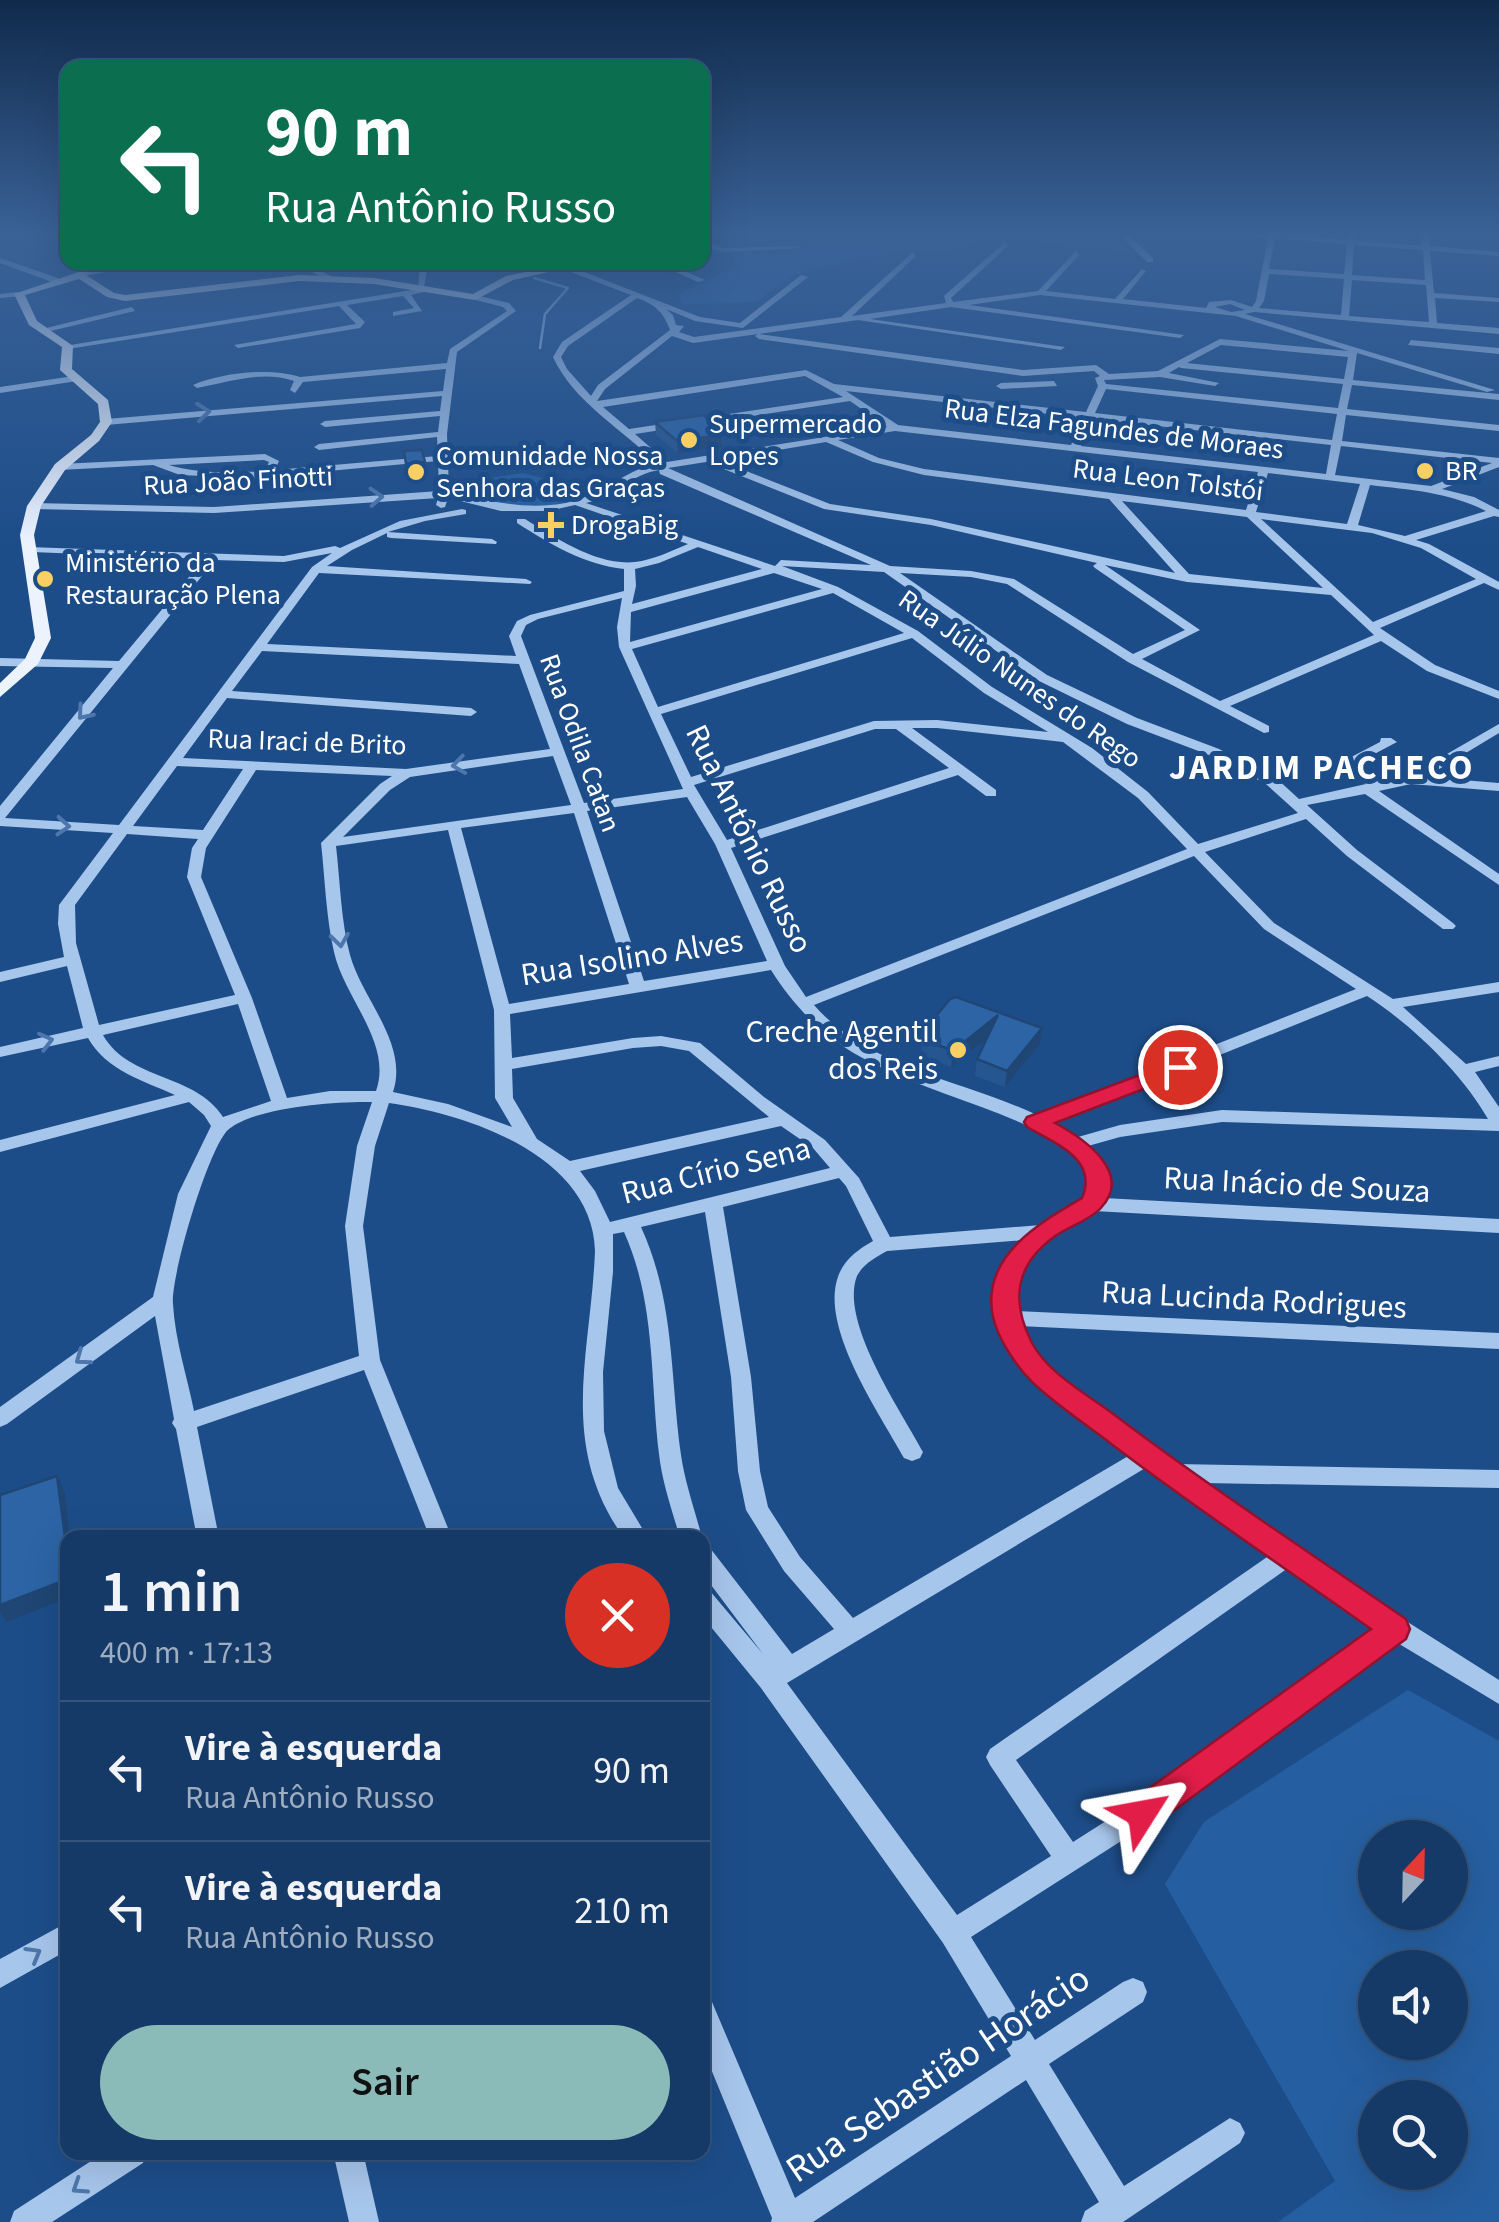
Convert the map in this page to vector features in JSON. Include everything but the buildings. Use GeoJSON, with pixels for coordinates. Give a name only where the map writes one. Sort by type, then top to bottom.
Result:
{"type":"FeatureCollection","features":[{"type":"Feature","properties":{"kind":"main road"},"geometry":{"type":"LineString","coordinates":[[0,692],[32,661],[42,638],[27,535],[34,506],[60,468],[98,437],[106,422],[104,403],[74,379],[65,362],[68,346],[53,337]]}},
{"type":"Feature","properties":{"kind":"street"},"geometry":{"type":"LineString","coordinates":[[68,346],[127,337]]}},
{"type":"Feature","properties":{"kind":"street"},"geometry":{"type":"LineString","coordinates":[[238,345],[291,337]]}},
{"type":"Feature","properties":{"kind":"street"},"geometry":{"type":"LineString","coordinates":[[430,516],[443,499],[442,434],[448,366],[453,351],[470,337]]}},
{"type":"Feature","properties":{"kind":"street"},"geometry":{"type":"LineString","coordinates":[[576,337],[556,357],[564,376],[662,462],[664,472],[887,569],[1043,678],[1118,715],[1242,765],[1448,926]]}},
{"type":"Feature","properties":{"kind":"street"},"geometry":{"type":"LineString","coordinates":[[596,402],[612,379],[664,337]]}},
{"type":"Feature","properties":{"kind":"street"},"geometry":{"type":"LineString","coordinates":[[678,337],[694,340]]}},
{"type":"Feature","properties":{"kind":"street"},"geometry":{"type":"LineString","coordinates":[[650,349],[718,337]]}},
{"type":"Feature","properties":{"kind":"street"},"geometry":{"type":"LineString","coordinates":[[776,337],[1023,373],[1096,368],[1103,380]]}},
{"type":"Feature","properties":{"kind":"street"},"geometry":{"type":"LineString","coordinates":[[968,337],[1061,348]]}},
{"type":"Feature","properties":{"kind":"street"},"geometry":{"type":"LineString","coordinates":[[1310,337],[1412,365],[1499,396]]}},
{"type":"Feature","properties":{"kind":"street"},"geometry":{"type":"LineString","coordinates":[[1411,337],[1412,365]]}},
{"type":"Feature","properties":{"kind":"street"},"geometry":{"type":"LineString","coordinates":[[1160,374],[1213,343],[1354,352]]}},
{"type":"Feature","properties":{"kind":"street"},"geometry":{"type":"LineString","coordinates":[[1411,343],[1499,351]]}},
{"type":"Feature","properties":{"kind":"street"},"geometry":{"type":"LineString","coordinates":[[1330,477],[1354,352]]}},
{"type":"Feature","properties":{"kind":"street"},"geometry":{"type":"LineString","coordinates":[[1181,364],[1499,396]]}},
{"type":"Feature","properties":{"kind":"street"},"geometry":{"type":"LineString","coordinates":[[197,385],[258,374],[282,374],[298,380],[448,366]]}},
{"type":"Feature","properties":{"kind":"street"},"geometry":{"type":"LineString","coordinates":[[596,402],[799,373],[821,380],[895,428]]}},
{"type":"Feature","properties":{"kind":"street"},"geometry":{"type":"LineString","coordinates":[[1001,386],[1160,374],[1215,383]]}},
{"type":"Feature","properties":{"kind":"street"},"geometry":{"type":"LineString","coordinates":[[564,376],[587,382],[612,379]]}},
{"type":"Feature","properties":{"kind":"street"},"geometry":{"type":"LineString","coordinates":[[0,390],[74,379]]}},
{"type":"Feature","properties":{"kind":"street"},"geometry":{"type":"LineString","coordinates":[[285,406],[298,380]]}},
{"type":"Feature","properties":{"kind":"street"},"geometry":{"type":"LineString","coordinates":[[1103,380],[1499,428]]}},
{"type":"Feature","properties":{"kind":"street"},"geometry":{"type":"LineString","coordinates":[[1075,448],[1103,380]]}},
{"type":"Feature","properties":{"kind":"street"},"geometry":{"type":"LineString","coordinates":[[833,387],[1499,463]]}},
{"type":"Feature","properties":{"kind":"street"},"geometry":{"type":"LineString","coordinates":[[106,422],[448,392]]}},
{"type":"Feature","properties":{"kind":"street"},"geometry":{"type":"LineString","coordinates":[[630,432],[884,392]]}},
{"type":"Feature","properties":{"kind":"street"},"geometry":{"type":"LineString","coordinates":[[311,470],[326,422],[446,412]]}},
{"type":"Feature","properties":{"kind":"street","name":"Rua Elza Fagundes de Moraes"},"geometry":{"type":"LineString","coordinates":[[443,499],[462,512],[521,521],[574,516],[632,473],[895,428],[1431,489],[1499,463]]}},
{"type":"Feature","properties":{"kind":"street"},"geometry":{"type":"LineString","coordinates":[[319,447],[442,434]]}},
{"type":"Feature","properties":{"kind":"street","name":"Rua Leon Tolstói"},"geometry":{"type":"LineString","coordinates":[[824,438],[876,460],[924,472],[1352,526],[1408,539],[1499,587]]}},
{"type":"Feature","properties":{"kind":"street"},"geometry":{"type":"LineString","coordinates":[[60,468],[157,464],[183,474],[269,473],[444,458]]}},
{"type":"Feature","properties":{"kind":"street"},"geometry":{"type":"LineString","coordinates":[[707,460],[828,506],[931,522],[1187,579],[1331,592]]}},
{"type":"Feature","properties":{"kind":"street"},"geometry":{"type":"LineString","coordinates":[[1264,469],[1250,514],[1331,592],[1377,632],[1432,668],[1489,691],[1499,678]]}},
{"type":"Feature","properties":{"kind":"street"},"geometry":{"type":"LineString","coordinates":[[1352,526],[1366,481]]}},
{"type":"Feature","properties":{"kind":"street"},"geometry":{"type":"LineString","coordinates":[[1431,489],[1470,499],[1497,513]]}},
{"type":"Feature","properties":{"kind":"street"},"geometry":{"type":"LineString","coordinates":[[1112,496],[1187,579]]}},
{"type":"Feature","properties":{"kind":"street","name":"Rua Elza Fagundes de Moraes"},"geometry":{"type":"LineString","coordinates":[[443,499],[502,508],[586,507]]}},
{"type":"Feature","properties":{"kind":"street","name":"Rua João Finotti"},"geometry":{"type":"LineString","coordinates":[[34,506],[214,510],[443,499]]}},
{"type":"Feature","properties":{"kind":"street","name":"Rua Júlio Nunes do Rego"},"geometry":{"type":"LineString","coordinates":[[586,507],[834,588],[914,634],[988,690],[1065,738],[1144,795],[1269,926],[1390,1004],[1463,1070],[1477,1085],[1499,1124]]}},
{"type":"Feature","properties":{"kind":"street"},"geometry":{"type":"LineString","coordinates":[[32,549],[284,558],[343,547],[430,516],[462,512]]}},
{"type":"Feature","properties":{"kind":"street"},"geometry":{"type":"LineString","coordinates":[[1408,539],[1497,513]]}},
{"type":"Feature","properties":{"kind":"street"},"geometry":{"type":"LineString","coordinates":[[521,521],[578,551],[629,566],[717,550]]}},
{"type":"Feature","properties":{"kind":"street"},"geometry":{"type":"LineString","coordinates":[[380,534],[492,542]]}},
{"type":"Feature","properties":{"kind":"street"},"geometry":{"type":"LineString","coordinates":[[652,561],[697,544]]}},
{"type":"Feature","properties":{"kind":"street"},"geometry":{"type":"LineString","coordinates":[[220,1126],[208,1107],[192,1096],[107,1052],[92,1030],[67,940],[67,905],[314,571],[343,547]]}},
{"type":"Feature","properties":{"kind":"street"},"geometry":{"type":"LineString","coordinates":[[0,818],[212,556]]}},
{"type":"Feature","properties":{"kind":"street"},"geometry":{"type":"LineString","coordinates":[[284,558],[314,571],[526,582]]}},
{"type":"Feature","properties":{"kind":"street"},"geometry":{"type":"LineString","coordinates":[[1087,559],[1194,630],[1132,659]]}},
{"type":"Feature","properties":{"kind":"street"},"geometry":{"type":"LineString","coordinates":[[752,560],[1010,581],[1132,659],[1264,729]]}},
{"type":"Feature","properties":{"kind":"street","name":"Rua Antônio Russo"},"geometry":{"type":"LineString","coordinates":[[629,566],[632,576],[620,635],[624,648],[689,787],[723,846],[773,965],[802,1004],[832,1031],[878,1060],[1036,1122],[1075,1144]]}},
{"type":"Feature","properties":{"kind":"street"},"geometry":{"type":"LineString","coordinates":[[625,602],[778,568]]}},
{"type":"Feature","properties":{"kind":"street"},"geometry":{"type":"LineString","coordinates":[[1219,706],[1482,580]]}},
{"type":"Feature","properties":{"kind":"street"},"geometry":{"type":"LineString","coordinates":[[624,648],[834,588]]}},
{"type":"Feature","properties":{"kind":"street","name":"Rua Odila Catan"},"geometry":{"type":"LineString","coordinates":[[625,602],[521,623],[515,636],[555,752],[580,810],[638,986]]}},
{"type":"Feature","properties":{"kind":"street"},"geometry":{"type":"LineString","coordinates":[[654,712],[914,634]]}},
{"type":"Feature","properties":{"kind":"street"},"geometry":{"type":"LineString","coordinates":[[258,647],[521,660]]}},
{"type":"Feature","properties":{"kind":"street"},"geometry":{"type":"LineString","coordinates":[[0,662],[124,664]]}},
{"type":"Feature","properties":{"kind":"street"},"geometry":{"type":"LineString","coordinates":[[224,694],[470,712]]}},
{"type":"Feature","properties":{"kind":"street"},"geometry":{"type":"LineString","coordinates":[[896,723],[991,793]]}},
{"type":"Feature","properties":{"kind":"street"},"geometry":{"type":"LineString","coordinates":[[328,844],[580,810],[689,787],[853,728],[896,723],[1065,738]]}},
{"type":"Feature","properties":{"kind":"street"},"geometry":{"type":"LineString","coordinates":[[1411,780],[1499,728]]}},
{"type":"Feature","properties":{"kind":"street"},"geometry":{"type":"LineString","coordinates":[[1386,741],[1390,742],[1339,767],[1373,787],[1499,881]]}},
{"type":"Feature","properties":{"kind":"street","name":"Rua Iraci de Brito"},"geometry":{"type":"LineString","coordinates":[[175,762],[406,773],[555,752]]}},
{"type":"Feature","properties":{"kind":"street"},"geometry":{"type":"LineString","coordinates":[[252,765],[194,862],[194,877],[244,998],[280,1102]]}},
{"type":"Feature","properties":{"kind":"street"},"geometry":{"type":"LineString","coordinates":[[723,846],[958,770]]}},
{"type":"Feature","properties":{"kind":"street"},"geometry":{"type":"LineString","coordinates":[[328,844],[385,787],[406,773]]}},
{"type":"Feature","properties":{"kind":"street"},"geometry":{"type":"LineString","coordinates":[[802,1004],[1303,809],[1373,787],[1411,780],[1499,787]]}},
{"type":"Feature","properties":{"kind":"street"},"geometry":{"type":"LineString","coordinates":[[0,818],[208,835]]}},
{"type":"Feature","properties":{"kind":"street"},"geometry":{"type":"LineString","coordinates":[[454,827],[502,1010],[504,1098],[530,1143]]}},
{"type":"Feature","properties":{"kind":"street"},"geometry":{"type":"LineString","coordinates":[[328,844],[342,954],[388,1061],[390,1075],[366,1146],[354,1226],[370,1360],[439,1530]]}},
{"type":"Feature","properties":{"kind":"street"},"geometry":{"type":"LineString","coordinates":[[0,977],[73,960]]}},
{"type":"Feature","properties":{"kind":"street","name":"Rua Isolino Alves"},"geometry":{"type":"LineString","coordinates":[[502,1010],[773,965]]}},
{"type":"Feature","properties":{"kind":"street"},"geometry":{"type":"LineString","coordinates":[[1390,1004],[1499,988]]}},
{"type":"Feature","properties":{"kind":"street"},"geometry":{"type":"LineString","coordinates":[[1036,1122],[1368,990]]}},
{"type":"Feature","properties":{"kind":"street"},"geometry":{"type":"LineString","coordinates":[[0,1052],[244,998]]}},
{"type":"Feature","properties":{"kind":"street"},"geometry":{"type":"LineString","coordinates":[[504,1066],[634,1043],[680,1042],[706,1054],[758,1101],[818,1144],[843,1171],[884,1244]]}},
{"type":"Feature","properties":{"kind":"street"},"geometry":{"type":"LineString","coordinates":[[1463,1070],[1499,1061]]}},
{"type":"Feature","properties":{"kind":"street"},"geometry":{"type":"LineString","coordinates":[[0,1146],[192,1096]]}},
{"type":"Feature","properties":{"kind":"street"},"geometry":{"type":"LineString","coordinates":[[206,1530],[162,1301],[187,1194],[220,1126],[256,1108],[280,1102],[385,1098],[430,1103],[530,1143],[566,1168],[584,1191],[602,1230],[591,1422],[601,1468],[616,1508],[632,1530]]}},
{"type":"Feature","properties":{"kind":"street"},"geometry":{"type":"LineString","coordinates":[[1075,1144],[1158,1124],[1222,1116],[1499,1124]]}},
{"type":"Feature","properties":{"kind":"street"},"geometry":{"type":"LineString","coordinates":[[566,1168],[787,1120]]}},
{"type":"Feature","properties":{"kind":"street"},"geometry":{"type":"LineString","coordinates":[[1075,1144],[1091,1158],[1097,1173],[1097,1191],[1091,1204],[1043,1232],[1014,1263],[1005,1289],[1006,1318],[1027,1359],[1148,1456],[1395,1629],[1499,1693]]}},
{"type":"Feature","properties":{"kind":"street","name":"Rua Círio Sena"},"geometry":{"type":"LineString","coordinates":[[602,1230],[843,1171]]}},
{"type":"Feature","properties":{"kind":"street"},"geometry":{"type":"LineString","coordinates":[[713,1203],[757,1510],[792,1564],[850,1630]]}},
{"type":"Feature","properties":{"kind":"street","name":"Rua Inácio de Souza"},"geometry":{"type":"LineString","coordinates":[[1091,1204],[1499,1226]]}},
{"type":"Feature","properties":{"kind":"street"},"geometry":{"type":"LineString","coordinates":[[630,1224],[646,1258],[658,1300],[670,1457],[689,1530]]}},
{"type":"Feature","properties":{"kind":"street"},"geometry":{"type":"LineString","coordinates":[[912,1452],[862,1357],[844,1304],[844,1284],[850,1270],[884,1244],[1043,1232]]}},
{"type":"Feature","properties":{"kind":"street"},"geometry":{"type":"LineString","coordinates":[[0,1418],[162,1301]]}},
{"type":"Feature","properties":{"kind":"street","name":"Rua Lucinda Rodrigues"},"geometry":{"type":"LineString","coordinates":[[1006,1318],[1499,1341]]}},
{"type":"Feature","properties":{"kind":"street"},"geometry":{"type":"LineString","coordinates":[[183,1423],[370,1360]]}},
{"type":"Feature","properties":{"kind":"street"},"geometry":{"type":"LineString","coordinates":[[779,1674],[1148,1456]]}},
{"type":"Feature","properties":{"kind":"street"},"geometry":{"type":"LineString","coordinates":[[1173,1473],[1499,1479]]}},
{"type":"Feature","properties":{"kind":"street"},"geometry":{"type":"LineString","coordinates":[[1070,1860],[999,1757],[1288,1555]]}},
{"type":"Feature","properties":{"kind":"street"},"geometry":{"type":"LineString","coordinates":[[710,1566],[953,1933],[1030,2058],[1108,2214],[1230,2133]]}},
{"type":"Feature","properties":{"kind":"street"},"geometry":{"type":"LineString","coordinates":[[710,1606],[779,1674]]}},
{"type":"Feature","properties":{"kind":"street"},"geometry":{"type":"LineString","coordinates":[[953,1933],[1170,1795],[1395,1629]]}},
{"type":"Feature","properties":{"kind":"street"},"geometry":{"type":"LineString","coordinates":[[0,1974],[60,1940]]}},
{"type":"Feature","properties":{"kind":"street","name":"Rua Sebastião Horácio"},"geometry":{"type":"LineString","coordinates":[[788,2221],[1134,1992]]}},
{"type":"Feature","properties":{"kind":"street"},"geometry":{"type":"LineString","coordinates":[[710,2031],[788,2221]]}},
{"type":"Feature","properties":{"kind":"street"},"geometry":{"type":"LineString","coordinates":[[25,2222],[120,2160]]}},
{"type":"Feature","properties":{"kind":"street"},"geometry":{"type":"LineString","coordinates":[[350,2160],[364,2222]]}},
{"type":"Feature","properties":{"kind":"shaded area"},"geometry":{"type":"Polygon","coordinates":[[[523,473],[591,491],[562,504],[522,506],[483,499],[455,483],[523,473]]]}},
{"type":"Feature","properties":{"kind":"shaded area"},"geometry":{"type":"Polygon","coordinates":[[[1408,1690],[1499,1741],[1499,2222],[1278,2222],[1335,2181],[1165,1884],[1204,1822],[1408,1690]]]}},
{"type":"Feature","properties":{"kind":"waterway"},"geometry":{"type":"LineString","coordinates":[[540,348],[542,337]]}},
{"type":"Feature","properties":{"kind":"place","name":"Supermercado Lopes"},"geometry":{"type":"Point","coordinates":[689,440]}},
{"type":"Feature","properties":{"kind":"place","name":"BR"},"geometry":{"type":"Point","coordinates":[1425,471]}},
{"type":"Feature","properties":{"kind":"place","name":"Comunidade Nossa Senhora das Graças"},"geometry":{"type":"Point","coordinates":[416,472]}},
{"type":"Feature","properties":{"kind":"place","name":"DrogaBig"},"geometry":{"type":"Point","coordinates":[551,525]}},
{"type":"Feature","properties":{"kind":"place","name":"Ministério da Restauração Plena"},"geometry":{"type":"Point","coordinates":[45,579]}},
{"type":"Feature","properties":{"kind":"place","name":"Creche Agentil dos Reis"},"geometry":{"type":"Point","coordinates":[958,1050]}},
{"type":"Feature","properties":{"kind":"district","name":"JARDIM PACHECO"},"geometry":{"type":"Point","coordinates":[1322,768]}},
{"type":"Feature","properties":{"kind":"route"},"geometry":{"type":"LineString","coordinates":[[1142,1814],[1395,1629],[1148,1456],[1044,1376],[1027,1359],[1006,1318],[1005,1289],[1014,1263],[1043,1232],[1091,1204],[1097,1191],[1097,1173],[1091,1158],[1036,1122],[1180,1067]]}}]}
